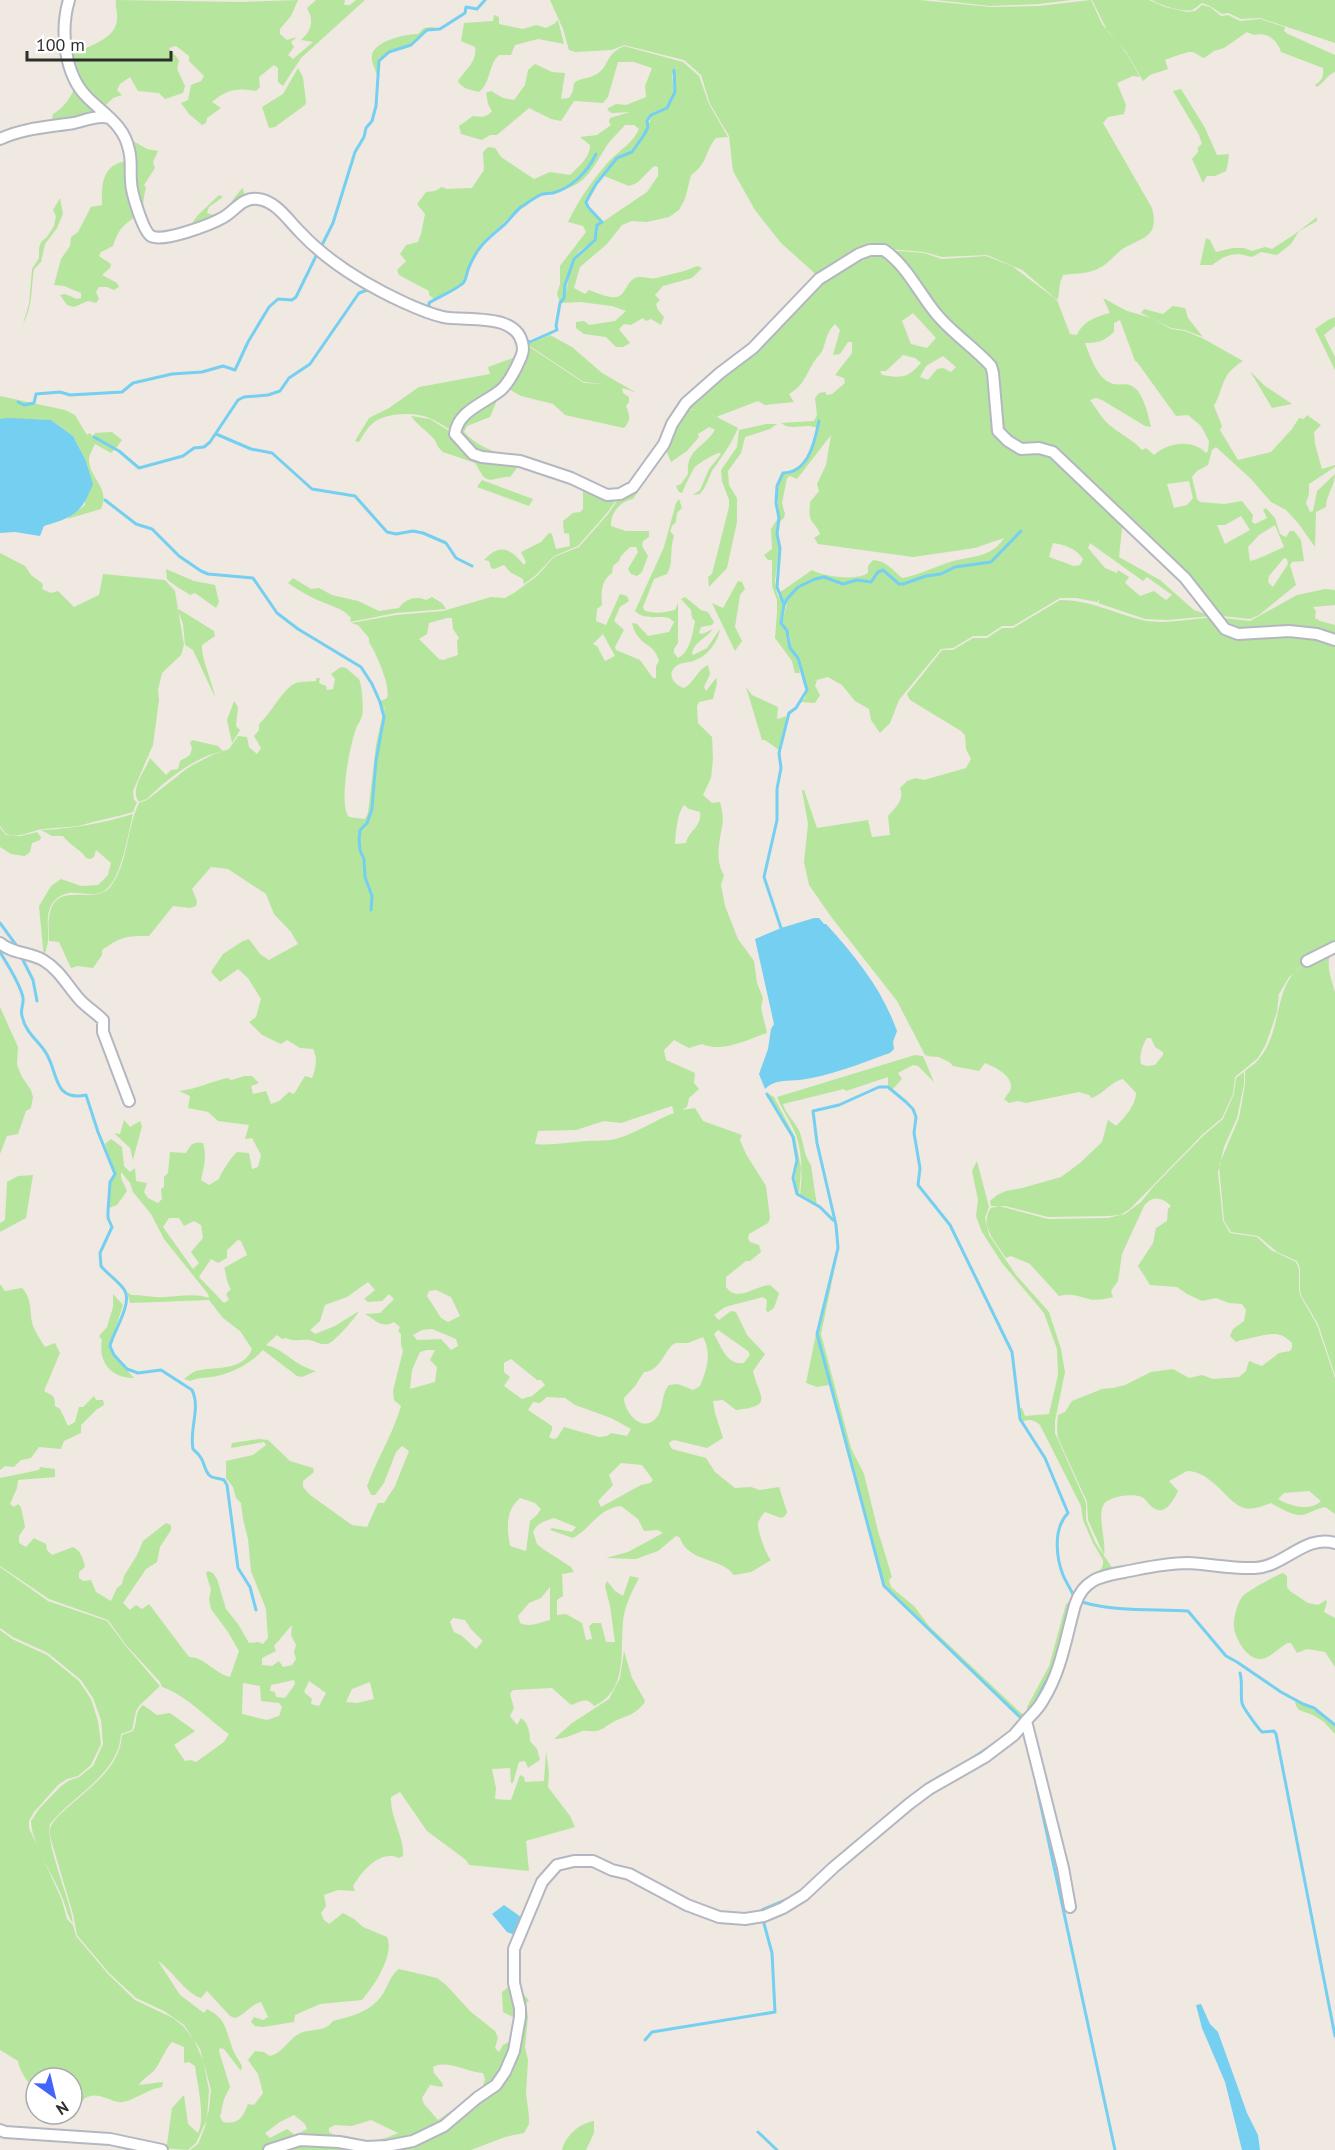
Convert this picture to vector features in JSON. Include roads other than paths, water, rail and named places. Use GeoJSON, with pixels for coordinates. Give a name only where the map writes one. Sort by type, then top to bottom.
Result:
{"type":"FeatureCollection","features":[{"type":"Feature","properties":{"kind":"street"},"geometry":{"type":"LineString","coordinates":[[69,0],[64,32],[74,78],[80,90],[111,118],[125,136],[131,161],[131,184],[146,231],[154,237],[166,237],[189,231],[223,218],[242,201],[258,199],[274,206],[302,235],[333,261],[388,295],[444,317],[493,320],[503,323],[517,333],[523,348],[522,356],[512,375],[500,390],[458,422],[455,434],[473,454],[520,461],[571,478],[608,495],[620,494],[633,487],[664,444],[672,424],[686,403],[753,348],[819,279],[859,254],[870,250],[884,250],[904,270],[949,328],[991,366],[998,431],[1021,449],[1039,448],[1053,452],[1185,578],[1225,629],[1238,634],[1289,631],[1317,634],[1335,640]]}},
{"type":"Feature","properties":{"kind":"street"},"geometry":{"type":"LineString","coordinates":[[0,139],[14,132],[32,128],[76,122],[99,116],[111,118]]}},
{"type":"Feature","properties":{"kind":"street"},"geometry":{"type":"LineString","coordinates":[[0,943],[19,953],[41,958],[54,967],[82,1002],[103,1020],[102,1032],[129,1101]]}},
{"type":"Feature","properties":{"kind":"street"},"geometry":{"type":"LineString","coordinates":[[1307,961],[1335,947]]}},
{"type":"Feature","properties":{"kind":"street"},"geometry":{"type":"LineString","coordinates":[[269,2150],[300,2140],[339,2142],[366,2147],[413,2141],[444,2126],[496,2085],[514,2051],[520,2017],[514,1983],[514,1949],[542,1882],[557,1865],[574,1861],[593,1861],[612,1870],[629,1874],[681,1902],[719,1917],[745,1919],[764,1916],[804,1895],[909,1804],[930,1789],[986,1758],[1014,1735],[1044,1699],[1054,1678],[1076,1604],[1089,1582],[1103,1575],[1161,1565],[1192,1564],[1263,1568],[1315,1542],[1335,1543]]}},
{"type":"Feature","properties":{"kind":"street"},"geometry":{"type":"LineString","coordinates":[[1026,1721],[1063,1868],[1070,1907]]}},
{"type":"Feature","properties":{"kind":"street"},"geometry":{"type":"LineString","coordinates":[[0,2130],[110,2139],[162,2150]]}},
{"type":"Feature","properties":{"kind":"water"},"geometry":{"type":"Polygon","coordinates":[[[0,419],[51,420],[73,436],[85,459],[93,484],[84,502],[75,513],[63,520],[44,526],[40,536],[15,532],[0,533],[0,419]]]}},
{"type":"Feature","properties":{"kind":"water"},"geometry":{"type":"Polygon","coordinates":[[[819,918],[837,936],[876,987],[897,1031],[893,1042],[894,1049],[890,1053],[834,1072],[812,1078],[777,1082],[765,1089],[759,1074],[774,1024],[755,939],[819,918]]]}},
{"type":"Feature","properties":{"kind":"water"},"geometry":{"type":"Polygon","coordinates":[[[504,1905],[525,1920],[515,1935],[507,1932],[492,1914],[504,1905]]]}},
{"type":"Feature","properties":{"kind":"water"},"geometry":{"type":"Polygon","coordinates":[[[1201,2004],[1210,2024],[1218,2032],[1247,2113],[1258,2135],[1260,2150],[1242,2150],[1225,2082],[1202,2028],[1196,2005],[1201,2004]]]}},
{"type":"Feature","properties":{"kind":"waterway"},"geometry":{"type":"LineString","coordinates":[[321,247],[333,223],[355,152],[364,137],[366,128],[372,121],[376,106],[379,61],[389,52],[411,45],[427,30],[440,29],[465,13],[466,7],[477,9],[485,0]]}},
{"type":"Feature","properties":{"kind":"waterway"},"geometry":{"type":"LineString","coordinates":[[524,340],[530,342],[557,330],[560,303],[564,298],[565,285],[574,259],[595,240],[597,225],[602,222],[586,202],[596,184],[617,158],[632,152],[644,135],[651,115],[667,108],[675,92],[674,70]]}},
{"type":"Feature","properties":{"kind":"waterway"},"geometry":{"type":"LineString","coordinates":[[429,306],[429,303],[464,282],[473,258],[481,246],[519,209],[540,195],[560,191],[573,183],[589,167],[596,154]]}},
{"type":"Feature","properties":{"kind":"waterway"},"geometry":{"type":"LineString","coordinates":[[18,402],[24,405],[34,403],[36,394],[122,392],[133,383],[172,374],[202,372],[223,366],[235,370],[248,342],[269,307],[278,299],[292,300],[296,297],[318,252]]}},
{"type":"Feature","properties":{"kind":"waterway"},"geometry":{"type":"LineString","coordinates":[[94,437],[119,451],[139,468],[183,456],[194,448],[204,447],[210,442],[238,400],[280,391],[289,378],[310,364],[359,293],[370,289]]}},
{"type":"Feature","properties":{"kind":"waterway"},"geometry":{"type":"LineString","coordinates":[[413,301],[438,311]]}},
{"type":"Feature","properties":{"kind":"waterway"},"geometry":{"type":"LineString","coordinates":[[781,928],[764,877],[777,820],[777,789],[781,768],[779,753],[789,713],[796,708],[807,690],[798,658],[790,648],[787,631],[781,623],[784,605],[777,587],[780,548],[777,534],[779,518],[776,503],[777,486],[783,473],[792,472],[805,462],[813,446],[819,421]]}},
{"type":"Feature","properties":{"kind":"waterway"},"geometry":{"type":"LineString","coordinates":[[216,434],[251,449],[272,453],[312,489],[355,496],[387,532],[423,533],[446,543],[456,558],[472,566]]}},
{"type":"Feature","properties":{"kind":"waterway"},"geometry":{"type":"LineString","coordinates":[[105,500],[136,524],[152,529],[179,556],[201,571],[208,574],[253,578],[277,613],[298,629],[361,667],[372,684],[384,717],[376,761],[372,809],[367,823],[360,830],[359,839],[364,859],[365,877],[372,896],[371,910]]}},
{"type":"Feature","properties":{"kind":"waterway"},"geometry":{"type":"LineString","coordinates":[[784,605],[798,587],[824,577],[843,584],[857,580],[871,582],[878,572],[883,570],[899,584],[903,584],[926,576],[941,574],[955,567],[991,562],[1021,531]]}},
{"type":"Feature","properties":{"kind":"waterway"},"geometry":{"type":"LineString","coordinates":[[0,923],[19,949]]}},
{"type":"Feature","properties":{"kind":"waterway"},"geometry":{"type":"LineString","coordinates":[[0,952],[22,993],[23,1021],[49,1058],[61,1089],[75,1096],[86,1095],[115,1174],[110,1182],[108,1211],[112,1227],[100,1253],[101,1266],[125,1291],[126,1304],[110,1346],[114,1355],[127,1369],[138,1373],[161,1370],[192,1390],[195,1404],[193,1449],[202,1460],[209,1475],[224,1480],[227,1485],[238,1568],[250,1587],[256,1610]]}},
{"type":"Feature","properties":{"kind":"waterway"},"geometry":{"type":"LineString","coordinates":[[21,956],[33,980],[37,1001]]}},
{"type":"Feature","properties":{"kind":"waterway"},"geometry":{"type":"LineString","coordinates":[[1023,1720],[884,1586],[817,1334],[838,1248],[836,1225],[817,1143],[813,1111],[839,1105],[879,1087],[888,1087],[913,1109],[916,1117],[914,1133],[920,1168],[918,1185],[950,1225],[1012,1352],[1020,1419],[1045,1458],[1068,1513],[1060,1526],[1057,1543],[1063,1575],[1074,1596]]}},
{"type":"Feature","properties":{"kind":"waterway"},"geometry":{"type":"LineString","coordinates":[[767,1094],[793,1137],[797,1160],[793,1178],[797,1194],[820,1207],[833,1220]]}},
{"type":"Feature","properties":{"kind":"waterway"},"geometry":{"type":"LineString","coordinates":[[1082,1602],[1121,1609],[1188,1611],[1226,1656],[1281,1692],[1314,1708],[1335,1725]]}},
{"type":"Feature","properties":{"kind":"waterway"},"geometry":{"type":"LineString","coordinates":[[1240,1673],[1241,1699],[1245,1709],[1262,1732],[1274,1731],[1276,1734],[1335,2036]]}},
{"type":"Feature","properties":{"kind":"waterway"},"geometry":{"type":"LineString","coordinates":[[1035,1703],[1050,1674]]}},
{"type":"Feature","properties":{"kind":"waterway"},"geometry":{"type":"LineString","coordinates":[[976,1756],[998,1741]]}},
{"type":"Feature","properties":{"kind":"waterway"},"geometry":{"type":"LineString","coordinates":[[929,1783],[944,1774]]}},
{"type":"Feature","properties":{"kind":"waterway"},"geometry":{"type":"LineString","coordinates":[[1036,1783],[1115,2150]]}},
{"type":"Feature","properties":{"kind":"waterway"},"geometry":{"type":"LineString","coordinates":[[761,1914],[762,1910],[788,1899]]}},
{"type":"Feature","properties":{"kind":"waterway"},"geometry":{"type":"LineString","coordinates":[[645,2040],[652,2032],[775,2012],[772,1953],[763,1920]]}},
{"type":"Feature","properties":{"kind":"waterway"},"geometry":{"type":"LineString","coordinates":[[758,2132],[777,2150]]}}]}
